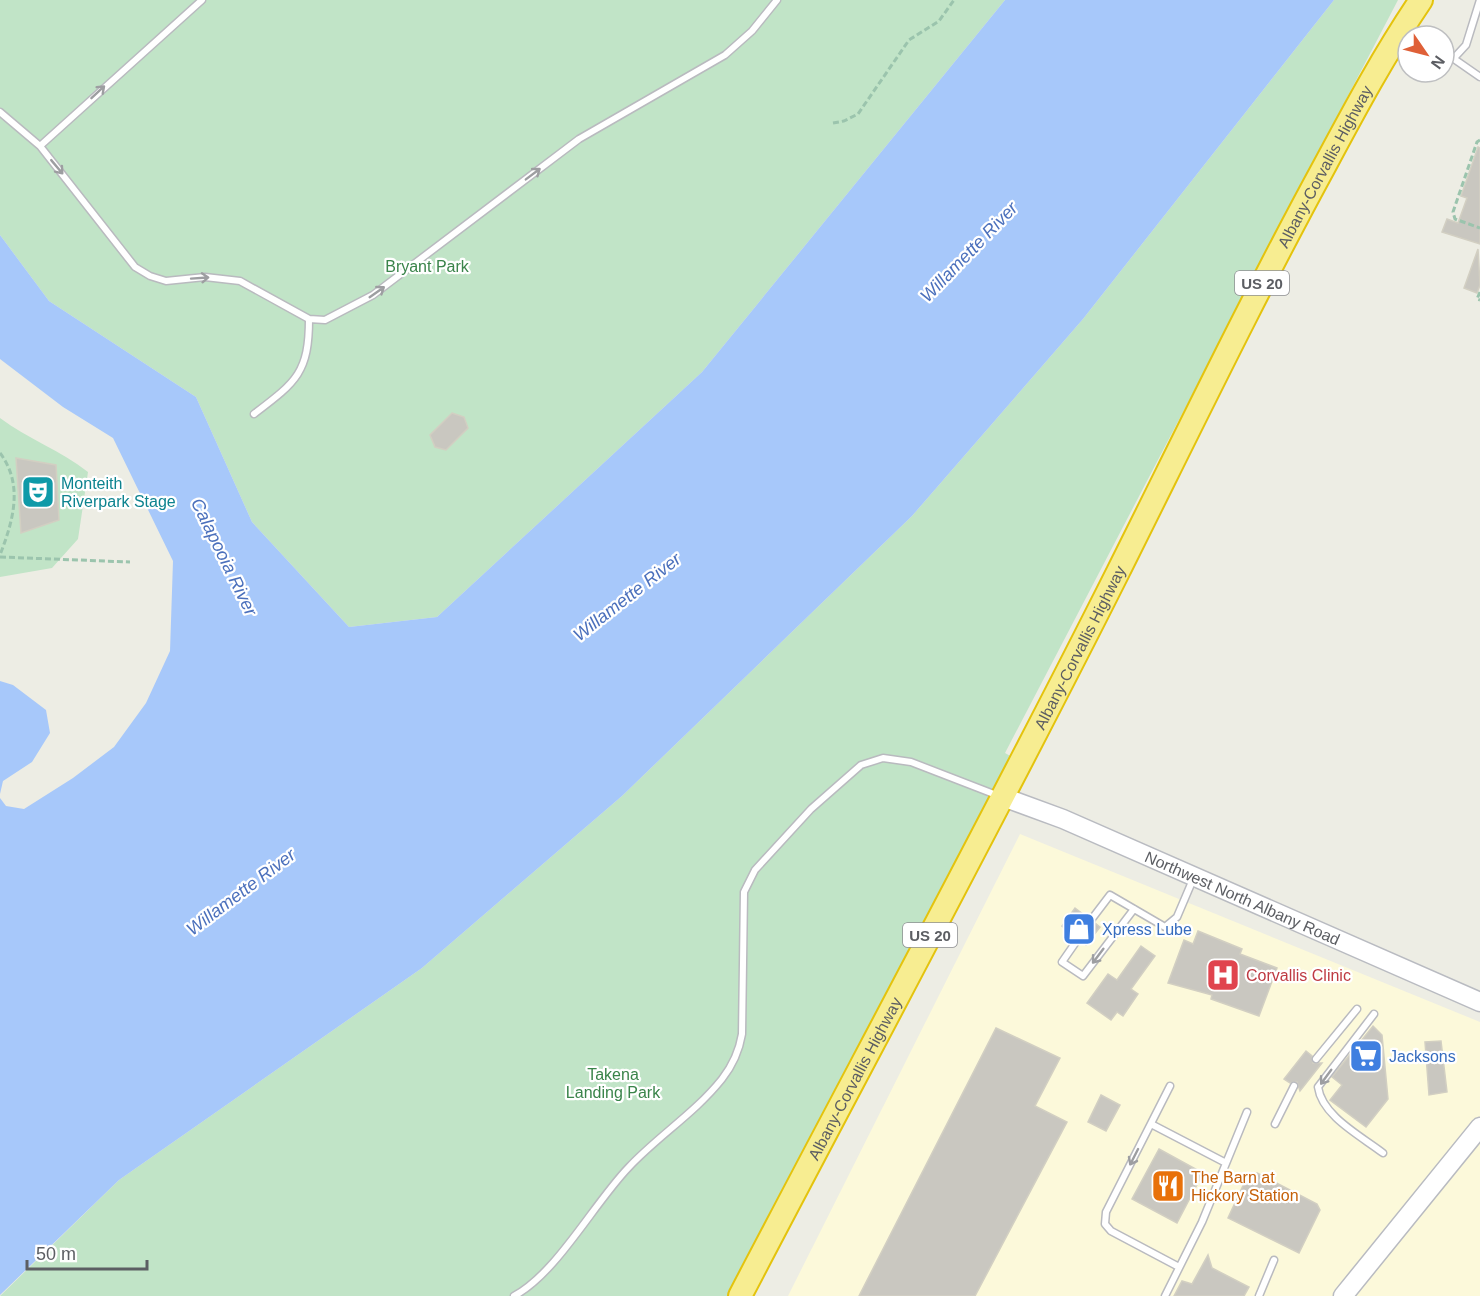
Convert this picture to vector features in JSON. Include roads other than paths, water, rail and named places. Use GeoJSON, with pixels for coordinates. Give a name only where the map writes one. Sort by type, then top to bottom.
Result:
{"type":"FeatureCollection","features":[{"type":"Feature","properties":{"kind":"highway","name":"Albany-Corvallis Highway"},"geometry":{"type":"LineString","coordinates":[[1414,24],[1421,0]]}},
{"type":"Feature","properties":{"kind":"highway","name":"Albany-Corvallis Highway"},"geometry":{"type":"LineString","coordinates":[[740,1296],[1003,797],[1117,574],[1211,380],[1301,208],[1396,57]]}},
{"type":"Feature","properties":{"kind":"main road","name":"Northwest North Albany Road"},"geometry":{"type":"LineString","coordinates":[[1003,797],[1064,819],[1480,1002]]}},
{"type":"Feature","properties":{"kind":"main road"},"geometry":{"type":"LineString","coordinates":[[1343,1296],[1480,1127]]}},
{"type":"Feature","properties":{"kind":"lane"},"geometry":{"type":"LineString","coordinates":[[40,146],[202,0]]}},
{"type":"Feature","properties":{"kind":"lane"},"geometry":{"type":"LineString","coordinates":[[0,112],[40,146],[135,267],[150,276],[166,281],[205,277],[240,281],[309,319],[325,320],[373,295],[579,139],[725,55],[752,31],[777,0]]}},
{"type":"Feature","properties":{"kind":"lane"},"geometry":{"type":"LineString","coordinates":[[1456,56],[1466,45],[1480,0]]}},
{"type":"Feature","properties":{"kind":"lane"},"geometry":{"type":"LineString","coordinates":[[1456,59],[1480,77]]}},
{"type":"Feature","properties":{"kind":"lane"},"geometry":{"type":"LineString","coordinates":[[254,414],[297,378],[309,351],[309,319]]}},
{"type":"Feature","properties":{"kind":"lane"},"geometry":{"type":"LineString","coordinates":[[513,1296],[536,1279],[552,1262],[630,1165],[704,1098],[731,1067],[739,1051],[742,1034],[744,892],[755,870],[811,808],[861,765],[883,758],[911,762],[1003,797]]}},
{"type":"Feature","properties":{"kind":"lane"},"geometry":{"type":"LineString","coordinates":[[1091,920],[1110,895],[1165,927],[1177,917],[1195,877]]}},
{"type":"Feature","properties":{"kind":"lane"},"geometry":{"type":"LineString","coordinates":[[1078,939],[1062,962],[1083,976],[1134,909]]}},
{"type":"Feature","properties":{"kind":"lane"},"geometry":{"type":"LineString","coordinates":[[1316,1059],[1357,1009]]}},
{"type":"Feature","properties":{"kind":"lane"},"geometry":{"type":"LineString","coordinates":[[1374,1014],[1318,1087],[1320,1099],[1336,1117],[1383,1153]]}},
{"type":"Feature","properties":{"kind":"lane"},"geometry":{"type":"LineString","coordinates":[[1170,1086],[1106,1212],[1105,1224],[1111,1231],[1179,1267]]}},
{"type":"Feature","properties":{"kind":"lane"},"geometry":{"type":"LineString","coordinates":[[1275,1124],[1294,1086]]}},
{"type":"Feature","properties":{"kind":"lane"},"geometry":{"type":"LineString","coordinates":[[1165,1296],[1247,1112]]}},
{"type":"Feature","properties":{"kind":"lane"},"geometry":{"type":"LineString","coordinates":[[1150,1124],[1226,1163]]}},
{"type":"Feature","properties":{"kind":"lane"},"geometry":{"type":"LineString","coordinates":[[1259,1296],[1274,1260]]}},
{"type":"Feature","properties":{"kind":"water"},"geometry":{"type":"Polygon","coordinates":[[[1005,0],[1334,0],[1083,319],[912,516],[622,796],[422,968],[119,1180],[0,1295],[0,798],[6,806],[24,809],[73,778],[114,747],[146,703],[170,651],[173,561],[113,438],[63,407],[0,359],[0,235],[49,301],[196,397],[252,522],[349,627],[437,617],[702,372],[1005,0]]]}},
{"type":"Feature","properties":{"kind":"water"},"geometry":{"type":"Polygon","coordinates":[[[0,681],[13,685],[46,710],[50,733],[32,762],[3,781],[0,794],[0,681]]]}},
{"type":"Feature","properties":{"kind":"place","name":"Monteith Riverpark Stage"},"geometry":{"type":"Point","coordinates":[38,492]}},
{"type":"Feature","properties":{"kind":"place","name":"Xpress Lube"},"geometry":{"type":"Point","coordinates":[1079,929]}},
{"type":"Feature","properties":{"kind":"place","name":"Corvallis Clinic"},"geometry":{"type":"Point","coordinates":[1223,975]}},
{"type":"Feature","properties":{"kind":"place","name":"Jacksons"},"geometry":{"type":"Point","coordinates":[1366,1056]}},
{"type":"Feature","properties":{"kind":"place","name":"The Barn at Hickory Station"},"geometry":{"type":"Point","coordinates":[1168,1186]}},
{"type":"Feature","properties":{"kind":"water label","name":"Willamette River"},"geometry":{"type":"Point","coordinates":[969,252]}},
{"type":"Feature","properties":{"kind":"water label","name":"Calapooia River"},"geometry":{"type":"Point","coordinates":[224,557]}},
{"type":"Feature","properties":{"kind":"water label","name":"Willamette River"},"geometry":{"type":"Point","coordinates":[627,597]}},
{"type":"Feature","properties":{"kind":"water label","name":"Willamette River"},"geometry":{"type":"Point","coordinates":[241,892]}},
{"type":"Feature","properties":{"kind":"park label","name":"Bryant Park"},"geometry":{"type":"Point","coordinates":[427,266]}},
{"type":"Feature","properties":{"kind":"park label","name":"Takena Landing Park"},"geometry":{"type":"Point","coordinates":[613,1083]}}]}
